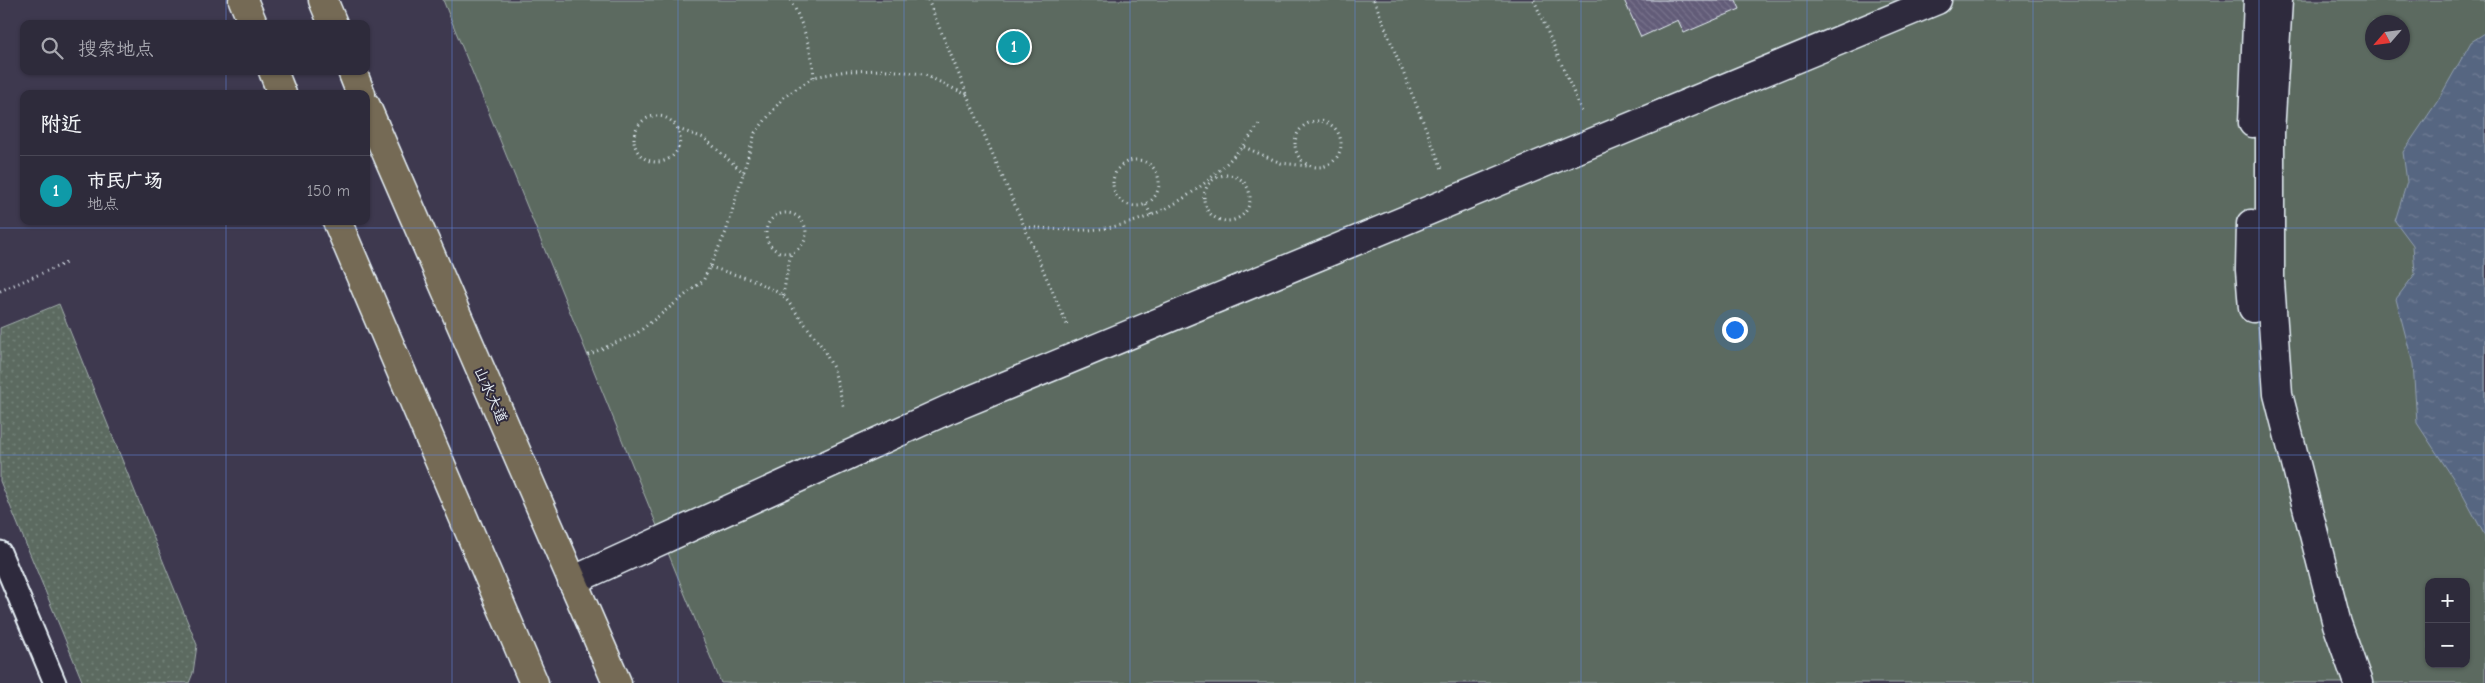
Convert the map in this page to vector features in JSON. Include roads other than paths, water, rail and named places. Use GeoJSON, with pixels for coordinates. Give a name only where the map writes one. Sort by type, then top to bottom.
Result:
{"type":"FeatureCollection","features":[{"type":"Feature","properties":{"kind":"main road"},"geometry":{"type":"LineString","coordinates":[[243,0],[251,20]]}},
{"type":"Feature","properties":{"kind":"main road"},"geometry":{"type":"LineString","coordinates":[[323,0],[331,20]]}},
{"type":"Feature","properties":{"kind":"main road"},"geometry":{"type":"LineString","coordinates":[[275,75],[280,90]]}},
{"type":"Feature","properties":{"kind":"main road"},"geometry":{"type":"LineString","coordinates":[[354,75],[359,90]]}},
{"type":"Feature","properties":{"kind":"main road","name":"山水大道"},"geometry":{"type":"LineString","coordinates":[[370,115],[617,683]]}},
{"type":"Feature","properties":{"kind":"main road"},"geometry":{"type":"LineString","coordinates":[[339,225],[534,683]]}},
{"type":"Feature","properties":{"kind":"street"},"geometry":{"type":"LineString","coordinates":[[572,581],[947,410],[1596,143],[1937,0]]}},
{"type":"Feature","properties":{"kind":"street"},"geometry":{"type":"LineString","coordinates":[[2258,0],[2254,56],[2250,270],[2262,397],[2322,638],[2339,683]]}},
{"type":"Feature","properties":{"kind":"street"},"geometry":{"type":"LineString","coordinates":[[2278,0],[2270,133],[2270,282],[2278,394],[2337,624],[2358,683]]}},
{"type":"Feature","properties":{"kind":"lane"},"geometry":{"type":"LineString","coordinates":[[0,552],[54,683]]}},
{"type":"Feature","properties":{"kind":"water"},"geometry":{"type":"Polygon","coordinates":[[[2485,33],[2485,536],[2457,484],[2417,423],[2413,364],[2396,299],[2415,274],[2413,245],[2395,221],[2407,182],[2403,152],[2437,102],[2471,42],[2485,33]]]}},
{"type":"Feature","properties":{"kind":"place","name":"市民广场"},"geometry":{"type":"Point","coordinates":[1014,47]}}]}
